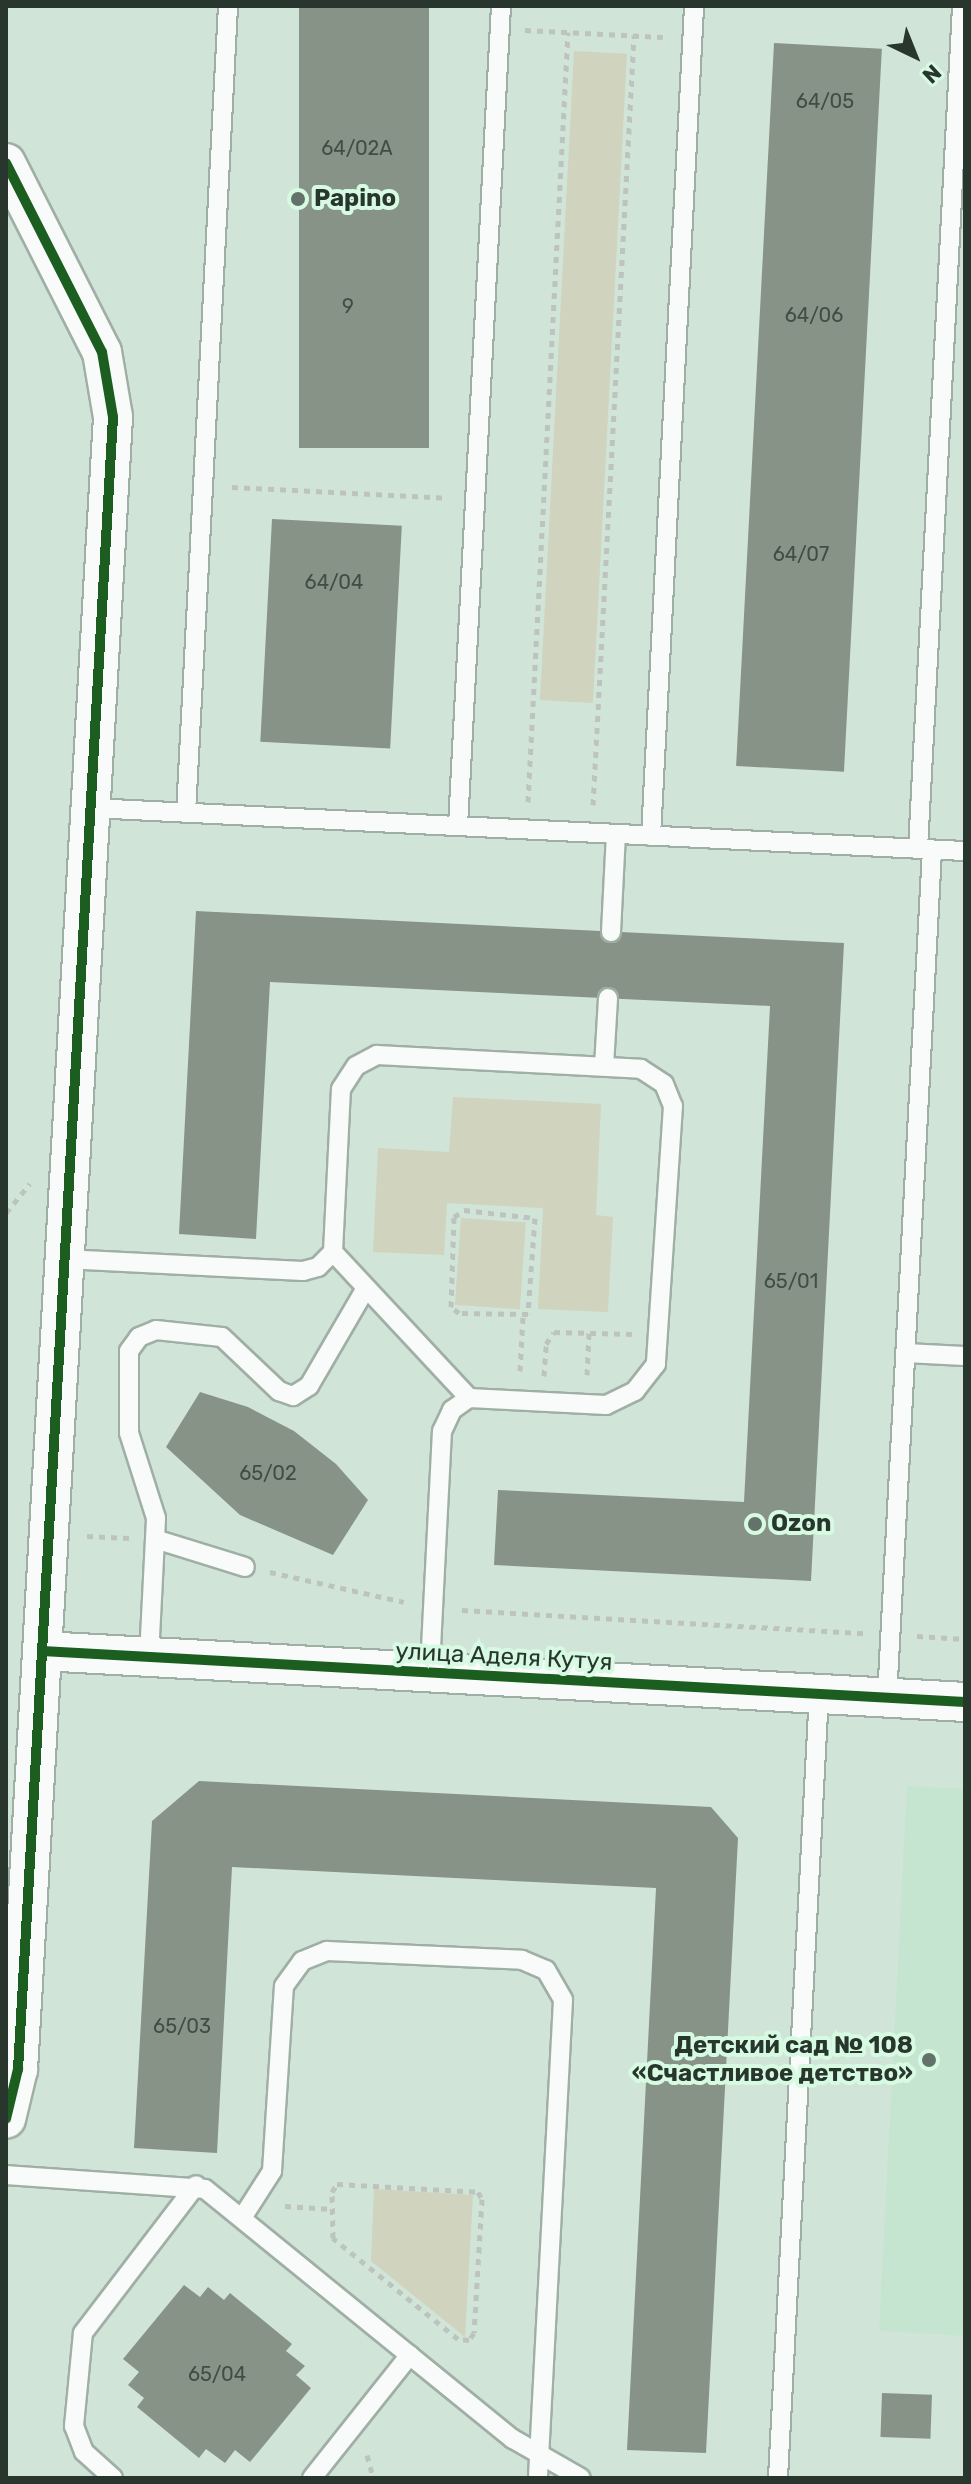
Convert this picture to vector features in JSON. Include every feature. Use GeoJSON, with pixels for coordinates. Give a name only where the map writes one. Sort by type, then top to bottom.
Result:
{"type":"FeatureCollection","features":[{"type":"Feature","properties":{"kind":"street"},"geometry":{"type":"LineString","coordinates":[[6,163],[89,323],[109,378],[113,417],[18,2069],[6,2119]]}},
{"type":"Feature","properties":{"kind":"street","name":"улица Аделя Кутуя"},"geometry":{"type":"LineString","coordinates":[[42,1651],[965,1702]]}},
{"type":"Feature","properties":{"kind":"lane"},"geometry":{"type":"LineString","coordinates":[[186,813],[228,6]]}},
{"type":"Feature","properties":{"kind":"lane"},"geometry":{"type":"LineString","coordinates":[[458,826],[501,6]]}},
{"type":"Feature","properties":{"kind":"lane"},"geometry":{"type":"LineString","coordinates":[[651,836],[694,6]]}},
{"type":"Feature","properties":{"kind":"lane"},"geometry":{"type":"LineString","coordinates":[[887,1698],[905,1353],[962,6]]}},
{"type":"Feature","properties":{"kind":"lane"},"geometry":{"type":"LineString","coordinates":[[91,808],[965,851]]}},
{"type":"Feature","properties":{"kind":"lane"},"geometry":{"type":"LineString","coordinates":[[611,932],[616,834]]}},
{"type":"Feature","properties":{"kind":"lane"},"geometry":{"type":"LineString","coordinates":[[604,1066],[608,998]]}},
{"type":"Feature","properties":{"kind":"lane"},"geometry":{"type":"LineString","coordinates":[[64,1259],[303,1271],[318,1267],[333,1252],[341,1089],[356,1066],[377,1055],[604,1066],[641,1069],[655,1075],[673,1106],[661,1336],[656,1364],[635,1391],[606,1405],[469,1398],[452,1410],[442,1431],[430,1672]]}},
{"type":"Feature","properties":{"kind":"lane"},"geometry":{"type":"LineString","coordinates":[[333,1252],[469,1398]]}},
{"type":"Feature","properties":{"kind":"lane"},"geometry":{"type":"LineString","coordinates":[[149,1657],[155,1539],[153,1496],[127,1422],[129,1351],[139,1337],[156,1330],[222,1337],[279,1391],[293,1396],[309,1386],[366,1288]]}},
{"type":"Feature","properties":{"kind":"lane"},"geometry":{"type":"LineString","coordinates":[[905,1353],[965,1356]]}},
{"type":"Feature","properties":{"kind":"lane"},"geometry":{"type":"LineString","coordinates":[[155,1539],[245,1567]]}},
{"type":"Feature","properties":{"kind":"lane"},"geometry":{"type":"LineString","coordinates":[[778,2478],[819,1694]]}},
{"type":"Feature","properties":{"kind":"lane"},"geometry":{"type":"LineString","coordinates":[[247,2212],[267,2184],[275,2156],[284,1986],[302,1961],[327,1951],[522,1960],[546,1970],[563,2000],[538,2478]]}},
{"type":"Feature","properties":{"kind":"lane"},"geometry":{"type":"LineString","coordinates":[[6,2175],[196,2185],[247,2212],[410,2355],[513,2439],[581,2478]]}},
{"type":"Feature","properties":{"kind":"lane"},"geometry":{"type":"LineString","coordinates":[[113,2478],[84,2452],[74,2426],[83,2333],[196,2185]]}},
{"type":"Feature","properties":{"kind":"lane"},"geometry":{"type":"LineString","coordinates":[[312,2478],[410,2355]]}},
{"type":"Feature","properties":{"kind":"path"},"geometry":{"type":"LineString","coordinates":[[500,29],[692,38]]}},
{"type":"Feature","properties":{"kind":"path"},"geometry":{"type":"LineString","coordinates":[[526,829],[568,32]]}},
{"type":"Feature","properties":{"kind":"path"},"geometry":{"type":"LineString","coordinates":[[592,832],[634,35]]}},
{"type":"Feature","properties":{"kind":"path"},"geometry":{"type":"LineString","coordinates":[[203,486],[475,499]]}},
{"type":"Feature","properties":{"kind":"path"},"geometry":{"type":"LineString","coordinates":[[519,1400],[523,1316],[532,1307],[535,1218],[461,1210],[454,1217],[451,1307],[459,1313],[523,1316]]}},
{"type":"Feature","properties":{"kind":"path"},"geometry":{"type":"LineString","coordinates":[[543,1401],[550,1335],[589,1332],[661,1336]]}},
{"type":"Feature","properties":{"kind":"path"},"geometry":{"type":"LineString","coordinates":[[585,1404],[589,1332]]}},
{"type":"Feature","properties":{"kind":"path"},"geometry":{"type":"LineString","coordinates":[[88,1536],[155,1539]]}},
{"type":"Feature","properties":{"kind":"path"},"geometry":{"type":"LineString","coordinates":[[245,1567],[433,1607],[965,1639]]}},
{"type":"Feature","properties":{"kind":"path"},"geometry":{"type":"LineString","coordinates":[[342,2182],[478,2192],[482,2199],[472,2337],[458,2339],[337,2242],[331,2232],[332,2209],[332,2192],[342,2182]]}},
{"type":"Feature","properties":{"kind":"path"},"geometry":{"type":"LineString","coordinates":[[247,2212],[332,2209]]}},
{"type":"Feature","properties":{"kind":"shaded area"},"geometry":{"type":"Polygon","coordinates":[[[574,51],[627,54],[593,703],[540,700],[574,51]]]}},
{"type":"Feature","properties":{"kind":"shaded area"},"geometry":{"type":"Polygon","coordinates":[[[453,1097],[601,1104],[596,1215],[613,1217],[608,1312],[538,1309],[543,1208],[447,1203],[444,1255],[373,1252],[378,1148],[449,1152],[453,1097]]]}},
{"type":"Feature","properties":{"kind":"shaded area"},"geometry":{"type":"Polygon","coordinates":[[[461,1218],[526,1223],[520,1309],[455,1305],[461,1218]]]}},
{"type":"Feature","properties":{"kind":"shaded area","name":"Детский сад № 108 «Счастливое детство»"},"geometry":{"type":"Polygon","coordinates":[[[907,1786],[965,1789],[965,2336],[879,2331],[907,1786]]]}},
{"type":"Feature","properties":{"kind":"shaded area"},"geometry":{"type":"Polygon","coordinates":[[[374,2189],[473,2195],[465,2337],[371,2261],[374,2189]]]}},
{"type":"Feature","properties":{"kind":"building"},"geometry":{"type":"Polygon","coordinates":[[[299,6],[429,6],[429,448],[299,448],[299,6]]]}},
{"type":"Feature","properties":{"kind":"building"},"geometry":{"type":"Polygon","coordinates":[[[774,43],[882,49],[844,772],[736,766],[774,43]]]}},
{"type":"Feature","properties":{"kind":"building"},"geometry":{"type":"Polygon","coordinates":[[[272,519],[402,526],[390,748],[260,742],[272,519]]]}},
{"type":"Feature","properties":{"kind":"building"},"geometry":{"type":"Polygon","coordinates":[[[196,911],[844,943],[811,1581],[494,1565],[498,1490],[744,1502],[770,1006],[270,982],[256,1239],[179,1234],[196,911]]]}},
{"type":"Feature","properties":{"kind":"building"},"geometry":{"type":"Polygon","coordinates":[[[200,1392],[248,1407],[294,1431],[336,1464],[368,1500],[333,1555],[240,1515],[166,1447],[200,1392]]]}},
{"type":"Feature","properties":{"kind":"building"},"geometry":{"type":"Polygon","coordinates":[[[199,1781],[711,1807],[738,1838],[706,2453],[627,2450],[656,1888],[232,1867],[217,2153],[134,2148],[152,1821],[199,1781]]]}},
{"type":"Feature","properties":{"kind":"building"},"geometry":{"type":"Polygon","coordinates":[[[184,2285],[200,2297],[208,2287],[224,2300],[230,2293],[292,2344],[286,2351],[305,2366],[296,2375],[311,2388],[250,2462],[235,2450],[225,2463],[206,2449],[199,2458],[137,2407],[144,2398],[128,2385],[139,2372],[123,2359],[184,2285]]]}},
{"type":"Feature","properties":{"kind":"building"},"geometry":{"type":"Polygon","coordinates":[[[882,2393],[932,2395],[930,2439],[880,2437],[882,2393]]]}},
{"type":"Feature","properties":{"kind":"cycle path"},"geometry":{"type":"LineString","coordinates":[[6,163],[102,352],[113,417],[18,2069],[6,2119]]}},
{"type":"Feature","properties":{"kind":"cycle path"},"geometry":{"type":"LineString","coordinates":[[42,1651],[965,1702]]}},
{"type":"Feature","properties":{"kind":"place","name":"Papino"},"geometry":{"type":"Point","coordinates":[298,199]}},
{"type":"Feature","properties":{"kind":"place","name":"Ozon"},"geometry":{"type":"Point","coordinates":[755,1524]}},
{"type":"Feature","properties":{"kind":"place","name":"Детский сад № 108 «Счастливое детство»"},"geometry":{"type":"Point","coordinates":[929,2060]}}]}
